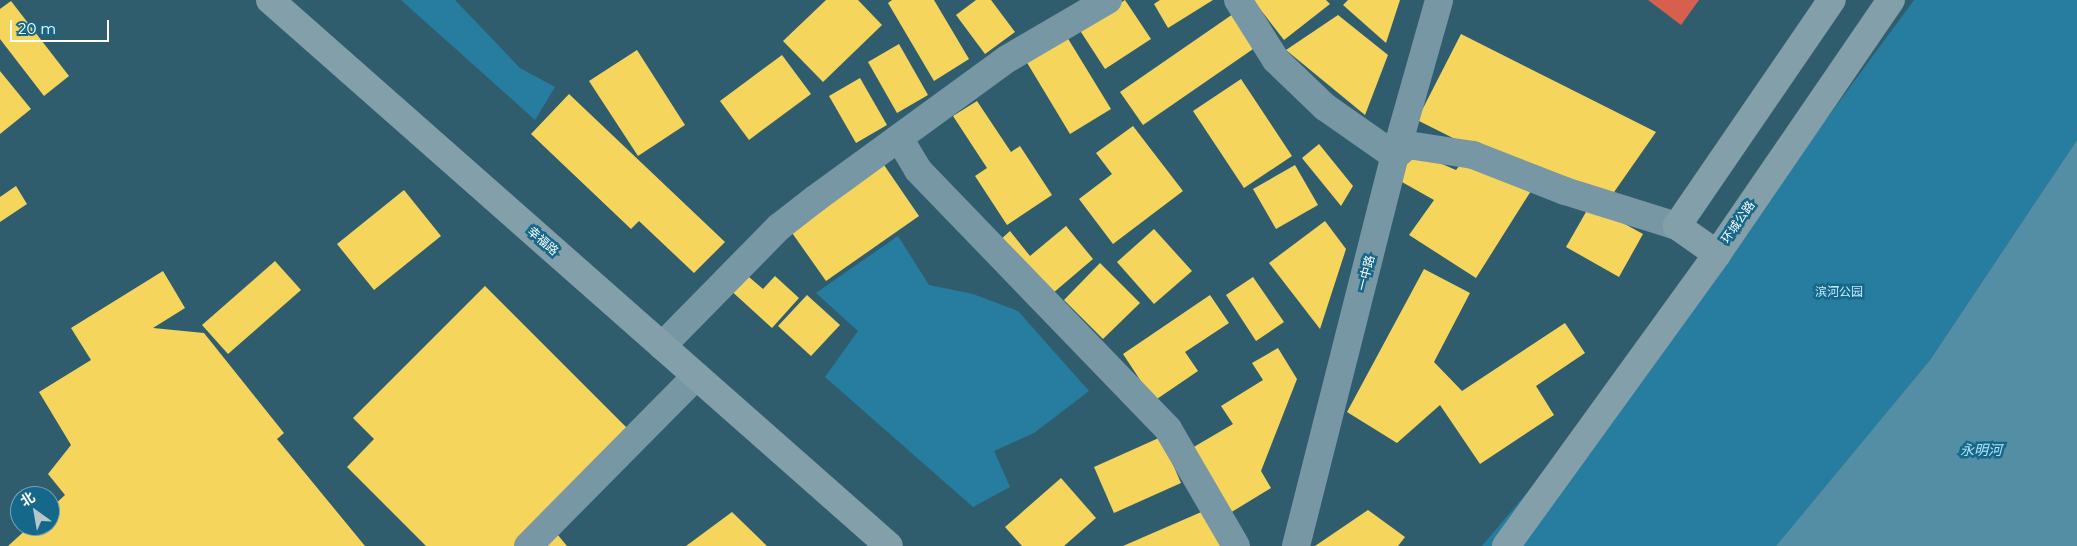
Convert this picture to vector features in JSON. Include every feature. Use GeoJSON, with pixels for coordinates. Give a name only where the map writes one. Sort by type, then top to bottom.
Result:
{"type":"FeatureCollection","features":[{"type":"Feature","properties":{"kind":"main road","name":"幸福路"},"geometry":{"type":"LineString","coordinates":[[270,0],[889,546]]}},
{"type":"Feature","properties":{"kind":"main road"},"geometry":{"type":"LineString","coordinates":[[1678,226],[1832,0]]}},
{"type":"Feature","properties":{"kind":"main road","name":"环城公路"},"geometry":{"type":"LineString","coordinates":[[1678,226],[1717,254],[1891,0]]}},
{"type":"Feature","properties":{"kind":"main road"},"geometry":{"type":"LineString","coordinates":[[1506,546],[1717,254]]}},
{"type":"Feature","properties":{"kind":"street"},"geometry":{"type":"LineString","coordinates":[[662,346],[780,227],[1007,59],[1108,0]]}},
{"type":"Feature","properties":{"kind":"street"},"geometry":{"type":"LineString","coordinates":[[1238,0],[1276,60],[1325,107],[1394,156],[1408,146],[1473,155],[1565,191],[1678,226]]}},
{"type":"Feature","properties":{"kind":"street","name":"一中路"},"geometry":{"type":"LineString","coordinates":[[1296,546],[1394,156],[1439,0]]}},
{"type":"Feature","properties":{"kind":"street"},"geometry":{"type":"LineString","coordinates":[[899,138],[918,170],[1168,429],[1236,546]]}},
{"type":"Feature","properties":{"kind":"street"},"geometry":{"type":"LineString","coordinates":[[528,546],[696,376]]}},
{"type":"Feature","properties":{"kind":"green space"},"geometry":{"type":"Polygon","coordinates":[[[401,0],[455,0],[520,68],[555,87],[535,120],[401,0]]]}},
{"type":"Feature","properties":{"kind":"green space","name":"滨河公园"},"geometry":{"type":"Polygon","coordinates":[[[1914,0],[2077,0],[2077,140],[1930,360],[1776,546],[1482,546],[1719,265],[1914,0]]]}},
{"type":"Feature","properties":{"kind":"green space"},"geometry":{"type":"Polygon","coordinates":[[[898,236],[929,285],[973,294],[1018,311],[1089,391],[1034,433],[994,451],[1010,487],[973,507],[825,377],[858,331],[816,293],[898,236]]]}},
{"type":"Feature","properties":{"kind":"water","name":"永明河"},"geometry":{"type":"Polygon","coordinates":[[[2077,140],[2077,546],[1776,546],[1930,360],[2077,140]]]}},
{"type":"Feature","properties":{"kind":"building: 住宅"},"geometry":{"type":"Polygon","coordinates":[[[826,0],[858,0],[882,25],[823,82],[783,41],[826,0]]]}},
{"type":"Feature","properties":{"kind":"building: 住宅"},"geometry":{"type":"Polygon","coordinates":[[[892,0],[934,0],[969,59],[934,81],[888,3],[892,0]]]}},
{"type":"Feature","properties":{"kind":"building: 住宅"},"geometry":{"type":"Polygon","coordinates":[[[976,0],[991,0],[1015,32],[985,54],[956,15],[976,0]]]}},
{"type":"Feature","properties":{"kind":"building: 住宅"},"geometry":{"type":"Polygon","coordinates":[[[1125,0],[1151,39],[1105,69],[1079,29],[1125,0]]]}},
{"type":"Feature","properties":{"kind":"building: 住宅"},"geometry":{"type":"Polygon","coordinates":[[[1160,0],[1213,0],[1168,28],[1154,4],[1160,0]]]}},
{"type":"Feature","properties":{"kind":"building: 住宅"},"geometry":{"type":"Polygon","coordinates":[[[1253,0],[1326,0],[1330,4],[1284,40],[1253,0]]]}},
{"type":"Feature","properties":{"kind":"building: 住宅"},"geometry":{"type":"Polygon","coordinates":[[[1348,0],[1400,0],[1386,43],[1343,5],[1348,0]]]}},
{"type":"Feature","properties":{"kind":"building: 住宅"},"geometry":{"type":"Polygon","coordinates":[[[11,1],[69,76],[44,96],[0,39],[0,9],[11,1]]]}},
{"type":"Feature","properties":{"kind":"building: 住宅"},"geometry":{"type":"Polygon","coordinates":[[[1233,14],[1256,47],[1143,125],[1120,92],[1233,14]]]}},
{"type":"Feature","properties":{"kind":"building: 住宅"},"geometry":{"type":"Polygon","coordinates":[[[1338,15],[1388,55],[1365,115],[1286,50],[1338,15]]]}},
{"type":"Feature","properties":{"kind":"building: 住宅"},"geometry":{"type":"Polygon","coordinates":[[[1461,34],[1656,132],[1612,195],[1461,142],[1417,120],[1461,34]]]}},
{"type":"Feature","properties":{"kind":"building: 住宅"},"geometry":{"type":"Polygon","coordinates":[[[1067,37],[1111,109],[1070,134],[1026,61],[1067,37]]]}},
{"type":"Feature","properties":{"kind":"building: 住宅"},"geometry":{"type":"Polygon","coordinates":[[[899,44],[928,95],[897,113],[868,62],[899,44]]]}},
{"type":"Feature","properties":{"kind":"building: 住宅"},"geometry":{"type":"Polygon","coordinates":[[[637,50],[685,125],[638,156],[589,81],[637,50]]]}},
{"type":"Feature","properties":{"kind":"building: 住宅"},"geometry":{"type":"Polygon","coordinates":[[[782,55],[811,94],[749,140],[720,101],[782,55]]]}},
{"type":"Feature","properties":{"kind":"building: 住宅"},"geometry":{"type":"Polygon","coordinates":[[[0,71],[31,109],[0,134],[0,71]]]}},
{"type":"Feature","properties":{"kind":"building: 住宅"},"geometry":{"type":"Polygon","coordinates":[[[860,78],[887,125],[856,143],[829,96],[860,78]]]}},
{"type":"Feature","properties":{"kind":"building: 住宅"},"geometry":{"type":"Polygon","coordinates":[[[1241,79],[1292,156],[1244,188],[1193,111],[1241,79]]]}},
{"type":"Feature","properties":{"kind":"building: 住宅"},"geometry":{"type":"Polygon","coordinates":[[[569,94],[725,242],[694,273],[639,221],[631,229],[531,134],[569,94]]]}},
{"type":"Feature","properties":{"kind":"building: 住宅"},"geometry":{"type":"Polygon","coordinates":[[[977,101],[1011,152],[1020,146],[1052,195],[1007,225],[975,176],[987,168],[953,116],[977,101]]]}},
{"type":"Feature","properties":{"kind":"building: 住宅"},"geometry":{"type":"Polygon","coordinates":[[[1133,126],[1183,191],[1113,244],[1079,199],[1112,174],[1096,153],[1133,126]]]}},
{"type":"Feature","properties":{"kind":"building: 住宅"},"geometry":{"type":"Polygon","coordinates":[[[1319,144],[1353,186],[1341,206],[1302,158],[1319,144]]]}},
{"type":"Feature","properties":{"kind":"building: 住宅"},"geometry":{"type":"Polygon","coordinates":[[[1409,150],[1456,170],[1466,157],[1536,183],[1476,278],[1409,235],[1434,200],[1393,177],[1409,150]]]}},
{"type":"Feature","properties":{"kind":"building: 住宅"},"geometry":{"type":"Polygon","coordinates":[[[884,165],[919,216],[826,281],[790,230],[884,165]]]}},
{"type":"Feature","properties":{"kind":"building: 住宅"},"geometry":{"type":"Polygon","coordinates":[[[1295,165],[1318,205],[1276,229],[1253,189],[1295,165]]]}},
{"type":"Feature","properties":{"kind":"building: 住宅"},"geometry":{"type":"Polygon","coordinates":[[[16,186],[27,204],[0,222],[0,197],[16,186]]]}},
{"type":"Feature","properties":{"kind":"building: 住宅"},"geometry":{"type":"Polygon","coordinates":[[[404,190],[441,236],[374,290],[337,244],[404,190]]]}},
{"type":"Feature","properties":{"kind":"building: 住宅"},"geometry":{"type":"Polygon","coordinates":[[[1590,205],[1643,234],[1619,277],[1566,247],[1590,205]]]}},
{"type":"Feature","properties":{"kind":"building: 住宅"},"geometry":{"type":"Polygon","coordinates":[[[1325,221],[1346,249],[1320,329],[1269,263],[1325,221]]]}},
{"type":"Feature","properties":{"kind":"building: 住宅"},"geometry":{"type":"Polygon","coordinates":[[[1066,226],[1093,259],[1046,299],[998,242],[1010,231],[1030,256],[1066,226]]]}},
{"type":"Feature","properties":{"kind":"building: 住宅"},"geometry":{"type":"Polygon","coordinates":[[[1154,229],[1192,271],[1154,304],[1117,262],[1154,229]]]}},
{"type":"Feature","properties":{"kind":"building: 住宅"},"geometry":{"type":"Polygon","coordinates":[[[275,261],[301,290],[228,354],[202,325],[275,261]]]}},
{"type":"Feature","properties":{"kind":"building: 住宅"},"geometry":{"type":"Polygon","coordinates":[[[1100,263],[1140,303],[1103,339],[1064,300],[1100,263]]]}},
{"type":"Feature","properties":{"kind":"building: 住宅"},"geometry":{"type":"Polygon","coordinates":[[[1424,269],[1470,293],[1434,362],[1462,391],[1565,323],[1585,353],[1536,386],[1554,415],[1480,464],[1440,405],[1397,443],[1347,412],[1424,269]]]}},
{"type":"Feature","properties":{"kind":"building: 住宅"},"geometry":{"type":"Polygon","coordinates":[[[163,271],[185,308],[153,328],[204,333],[284,433],[277,439],[365,546],[8,546],[19,536],[60,536],[60,500],[65,495],[60,486],[58,486],[48,474],[71,445],[39,392],[91,360],[71,328],[163,271]]]}},
{"type":"Feature","properties":{"kind":"building: 住宅"},"geometry":{"type":"Polygon","coordinates":[[[742,271],[763,289],[775,276],[799,298],[772,328],[727,287],[742,271]]]}},
{"type":"Feature","properties":{"kind":"building: 住宅"},"geometry":{"type":"Polygon","coordinates":[[[1253,277],[1284,322],[1256,341],[1226,295],[1253,277]]]}},
{"type":"Feature","properties":{"kind":"building: 住宅"},"geometry":{"type":"Polygon","coordinates":[[[485,286],[631,432],[517,546],[426,546],[347,467],[374,439],[353,418],[485,286]]]}},
{"type":"Feature","properties":{"kind":"building: 住宅"},"geometry":{"type":"Polygon","coordinates":[[[807,295],[840,325],[811,356],[778,326],[807,295]]]}},
{"type":"Feature","properties":{"kind":"building: 住宅"},"geometry":{"type":"Polygon","coordinates":[[[1210,295],[1229,323],[1185,352],[1198,371],[1154,401],[1123,354],[1210,295]]]}},
{"type":"Feature","properties":{"kind":"building: 住宅"},"geometry":{"type":"Polygon","coordinates":[[[1278,348],[1297,379],[1261,471],[1271,488],[1230,513],[1192,448],[1233,424],[1221,406],[1263,380],[1252,363],[1278,348]]]}},
{"type":"Feature","properties":{"kind":"building: 住宅"},"geometry":{"type":"Polygon","coordinates":[[[1161,437],[1181,483],[1114,513],[1094,467],[1161,437]]]}},
{"type":"Feature","properties":{"kind":"building: 住宅"},"geometry":{"type":"Polygon","coordinates":[[[1061,478],[1096,518],[1064,546],[1022,546],[1005,527],[1061,478]]]}},
{"type":"Feature","properties":{"kind":"building: 住宅"},"geometry":{"type":"Polygon","coordinates":[[[1206,510],[1222,546],[1123,546],[1169,526],[1206,510]]]}},
{"type":"Feature","properties":{"kind":"building: 住宅"},"geometry":{"type":"Polygon","coordinates":[[[1368,510],[1405,537],[1398,546],[1315,546],[1368,510]]]}},
{"type":"Feature","properties":{"kind":"building: 住宅"},"geometry":{"type":"Polygon","coordinates":[[[732,512],[767,546],[686,546],[732,512]]]}},
{"type":"Feature","properties":{"kind":"building: 住宅"},"geometry":{"type":"Polygon","coordinates":[[[557,534],[567,546],[546,546],[557,534]]]}},
{"type":"Feature","properties":{"kind":"building: 商业"},"geometry":{"type":"Polygon","coordinates":[[[1648,0],[1699,0],[1681,25],[1648,0]]]}}]}
